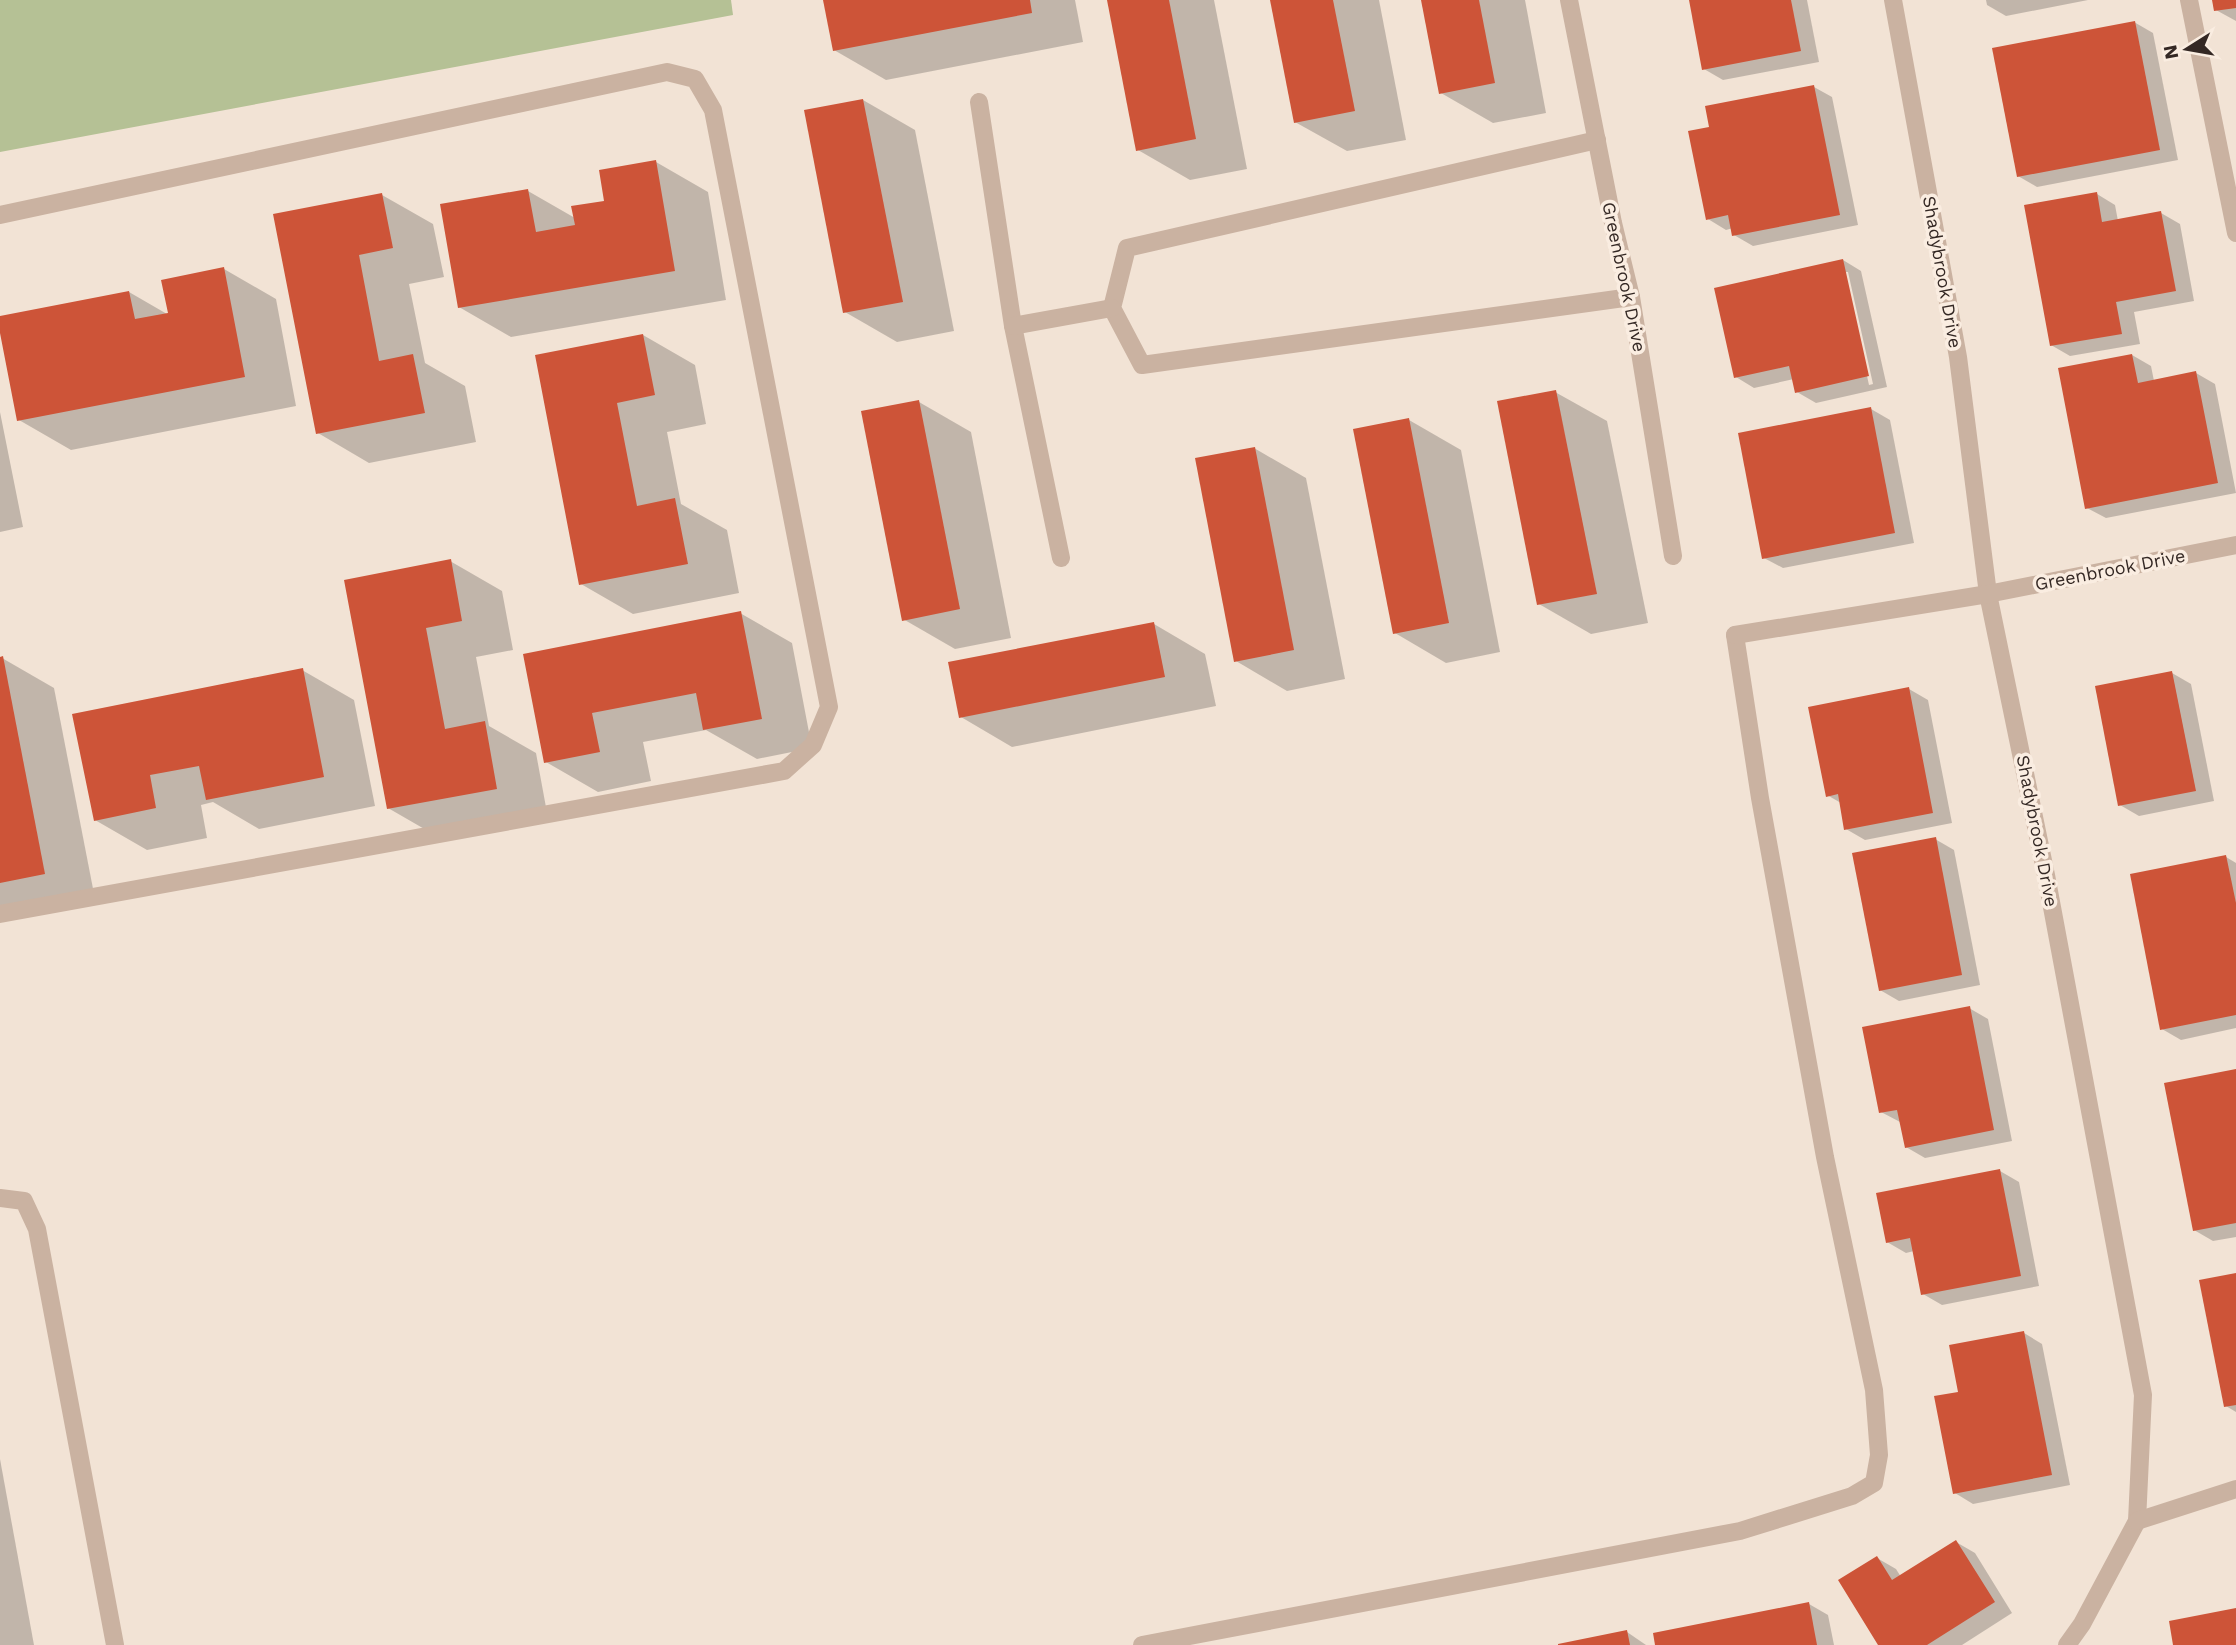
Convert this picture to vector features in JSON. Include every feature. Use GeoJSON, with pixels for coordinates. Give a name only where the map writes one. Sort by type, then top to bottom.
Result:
{"type":"FeatureCollection","features":[{"type":"Feature","properties":{"kind":"street","name":"Greenbrook Drive"},"geometry":{"type":"LineString","coordinates":[[1569,0],[1613,223],[1631,297],[1673,556]]}},
{"type":"Feature","properties":{"kind":"street","name":"Shadybrook Drive"},"geometry":{"type":"LineString","coordinates":[[1893,0],[1958,357],[1988,594],[2046,875],[2143,1395],[2137,1521],[2082,1624],[2067,1645]]}},
{"type":"Feature","properties":{"kind":"street"},"geometry":{"type":"LineString","coordinates":[[2189,0],[2236,233]]}},
{"type":"Feature","properties":{"kind":"street"},"geometry":{"type":"LineString","coordinates":[[0,215],[667,72],[695,79],[713,110],[829,707],[813,746],[784,771],[0,914]]}},
{"type":"Feature","properties":{"kind":"street"},"geometry":{"type":"LineString","coordinates":[[979,102],[1013,326],[1061,558]]}},
{"type":"Feature","properties":{"kind":"street"},"geometry":{"type":"LineString","coordinates":[[1597,140],[1127,248],[1112,308],[1142,365],[1631,297]]}},
{"type":"Feature","properties":{"kind":"street"},"geometry":{"type":"LineString","coordinates":[[1013,326],[1112,308]]}},
{"type":"Feature","properties":{"kind":"street","name":"Greenbrook Drive"},"geometry":{"type":"LineString","coordinates":[[1142,1645],[1741,1531],[1852,1496],[1874,1483],[1879,1455],[1874,1390],[1820,1130],[1759,798],[1735,635],[1988,594],[2236,545]]}},
{"type":"Feature","properties":{"kind":"street"},"geometry":{"type":"LineString","coordinates":[[0,1198],[24,1200],[37,1229],[115,1645]]}},
{"type":"Feature","properties":{"kind":"street"},"geometry":{"type":"LineString","coordinates":[[2137,1521],[2236,1489]]}},
{"type":"Feature","properties":{"kind":"green space"},"geometry":{"type":"Polygon","coordinates":[[[0,0],[731,0],[733,15],[0,152],[0,0]]]}},
{"type":"Feature","properties":{"kind":"building"},"geometry":{"type":"Polygon","coordinates":[[[823,0],[1030,0],[1032,13],[833,51],[823,0]]]}},
{"type":"Feature","properties":{"kind":"building"},"geometry":{"type":"Polygon","coordinates":[[[1107,0],[1169,0],[1196,139],[1136,151],[1107,0]]]}},
{"type":"Feature","properties":{"kind":"building"},"geometry":{"type":"Polygon","coordinates":[[[1270,0],[1333,0],[1355,111],[1294,123],[1270,0]]]}},
{"type":"Feature","properties":{"kind":"building"},"geometry":{"type":"Polygon","coordinates":[[[1421,0],[1479,0],[1495,83],[1439,94],[1421,0]]]}},
{"type":"Feature","properties":{"kind":"building"},"geometry":{"type":"Polygon","coordinates":[[[1689,0],[1791,0],[1801,51],[1702,70],[1689,0]]]}},
{"type":"Feature","properties":{"kind":"building"},"geometry":{"type":"Polygon","coordinates":[[[2212,0],[2236,0],[2236,8],[2214,11],[2212,0]]]}},
{"type":"Feature","properties":{"kind":"building"},"geometry":{"type":"Polygon","coordinates":[[[2135,21],[2160,150],[2017,177],[1992,48],[2135,21]]]}},
{"type":"Feature","properties":{"kind":"building"},"geometry":{"type":"Polygon","coordinates":[[[1814,85],[1840,215],[1732,236],[1728,215],[1706,220],[1688,131],[1709,127],[1705,106],[1814,85]]]}},
{"type":"Feature","properties":{"kind":"building"},"geometry":{"type":"Polygon","coordinates":[[[863,99],[903,302],[843,313],[804,110],[863,99]]]}},
{"type":"Feature","properties":{"kind":"building"},"geometry":{"type":"Polygon","coordinates":[[[656,160],[675,271],[458,308],[440,204],[528,189],[536,232],[575,225],[571,206],[604,201],[599,170],[656,160]]]}},
{"type":"Feature","properties":{"kind":"building"},"geometry":{"type":"Polygon","coordinates":[[[2097,192],[2102,222],[2161,211],[2176,291],[2116,302],[2122,334],[2050,346],[2024,205],[2097,192]]]}},
{"type":"Feature","properties":{"kind":"building"},"geometry":{"type":"Polygon","coordinates":[[[382,193],[393,248],[359,255],[379,361],[413,354],[425,413],[316,434],[273,214],[382,193]]]}},
{"type":"Feature","properties":{"kind":"building"},"geometry":{"type":"Polygon","coordinates":[[[1843,259],[1869,376],[1795,393],[1789,366],[1734,378],[1714,288],[1843,259]]]}},
{"type":"Feature","properties":{"kind":"building"},"geometry":{"type":"Polygon","coordinates":[[[224,267],[245,377],[17,421],[0,333],[0,316],[129,291],[135,319],[168,313],[161,280],[224,267]]]}},
{"type":"Feature","properties":{"kind":"building"},"geometry":{"type":"Polygon","coordinates":[[[643,334],[655,395],[617,403],[637,506],[675,498],[688,564],[579,585],[535,355],[643,334]]]}},
{"type":"Feature","properties":{"kind":"building"},"geometry":{"type":"Polygon","coordinates":[[[2132,354],[2138,383],[2196,371],[2218,483],[2085,509],[2058,368],[2132,354]]]}},
{"type":"Feature","properties":{"kind":"building"},"geometry":{"type":"Polygon","coordinates":[[[1556,390],[1597,594],[1537,605],[1497,401],[1556,390]]]}},
{"type":"Feature","properties":{"kind":"building"},"geometry":{"type":"Polygon","coordinates":[[[919,400],[960,609],[902,621],[861,411],[919,400]]]}},
{"type":"Feature","properties":{"kind":"building"},"geometry":{"type":"Polygon","coordinates":[[[1871,407],[1895,533],[1762,559],[1738,433],[1871,407]]]}},
{"type":"Feature","properties":{"kind":"building"},"geometry":{"type":"Polygon","coordinates":[[[1409,418],[1449,623],[1393,634],[1353,429],[1409,418]]]}},
{"type":"Feature","properties":{"kind":"building"},"geometry":{"type":"Polygon","coordinates":[[[1255,447],[1294,650],[1234,662],[1195,458],[1255,447]]]}},
{"type":"Feature","properties":{"kind":"building"},"geometry":{"type":"Polygon","coordinates":[[[451,559],[462,621],[426,628],[445,729],[485,721],[497,789],[387,809],[344,580],[451,559]]]}},
{"type":"Feature","properties":{"kind":"building"},"geometry":{"type":"Polygon","coordinates":[[[741,611],[762,719],[703,730],[696,693],[592,713],[600,752],[544,763],[523,654],[741,611]]]}},
{"type":"Feature","properties":{"kind":"building"},"geometry":{"type":"Polygon","coordinates":[[[1154,622],[1165,677],[959,718],[948,662],[1154,622]]]}},
{"type":"Feature","properties":{"kind":"building"},"geometry":{"type":"Polygon","coordinates":[[[3,656],[45,874],[0,883],[0,657],[3,656]]]}},
{"type":"Feature","properties":{"kind":"building"},"geometry":{"type":"Polygon","coordinates":[[[303,668],[324,777],[206,800],[199,766],[150,775],[156,808],[94,821],[72,714],[303,668]]]}},
{"type":"Feature","properties":{"kind":"building"},"geometry":{"type":"Polygon","coordinates":[[[2172,671],[2196,791],[2118,806],[2095,686],[2172,671]]]}},
{"type":"Feature","properties":{"kind":"building"},"geometry":{"type":"Polygon","coordinates":[[[1909,687],[1933,813],[1844,830],[1838,794],[1826,797],[1808,707],[1909,687]]]}},
{"type":"Feature","properties":{"kind":"building"},"geometry":{"type":"Polygon","coordinates":[[[1936,837],[1962,975],[1879,991],[1852,853],[1936,837]]]}},
{"type":"Feature","properties":{"kind":"building"},"geometry":{"type":"Polygon","coordinates":[[[2226,855],[2236,903],[2236,1015],[2160,1030],[2130,874],[2226,855]]]}},
{"type":"Feature","properties":{"kind":"building"},"geometry":{"type":"Polygon","coordinates":[[[1970,1006],[1994,1130],[1905,1148],[1897,1110],[1879,1113],[1862,1027],[1970,1006]]]}},
{"type":"Feature","properties":{"kind":"building"},"geometry":{"type":"Polygon","coordinates":[[[2236,1069],[2236,1223],[2193,1231],[2164,1083],[2236,1069]]]}},
{"type":"Feature","properties":{"kind":"building"},"geometry":{"type":"Polygon","coordinates":[[[2000,1169],[2021,1276],[1921,1295],[1910,1238],[1886,1243],[1876,1193],[2000,1169]]]}},
{"type":"Feature","properties":{"kind":"building"},"geometry":{"type":"Polygon","coordinates":[[[2236,1273],[2236,1405],[2224,1407],[2199,1280],[2236,1273]]]}},
{"type":"Feature","properties":{"kind":"building"},"geometry":{"type":"Polygon","coordinates":[[[2024,1331],[2052,1475],[1953,1494],[1934,1396],[1958,1392],[1949,1345],[2024,1331]]]}},
{"type":"Feature","properties":{"kind":"building"},"geometry":{"type":"Polygon","coordinates":[[[1956,1540],[1995,1602],[1927,1645],[1878,1645],[1838,1580],[1877,1556],[1892,1580],[1956,1540]]]}},
{"type":"Feature","properties":{"kind":"building"},"geometry":{"type":"Polygon","coordinates":[[[1809,1602],[1817,1645],[1655,1645],[1653,1633],[1809,1602]]]}},
{"type":"Feature","properties":{"kind":"building"},"geometry":{"type":"Polygon","coordinates":[[[2236,1608],[2236,1645],[2173,1645],[2169,1621],[2236,1608]]]}},
{"type":"Feature","properties":{"kind":"building"},"geometry":{"type":"Polygon","coordinates":[[[1627,1630],[1630,1645],[1558,1645],[1558,1644],[1627,1630]]]}}]}
